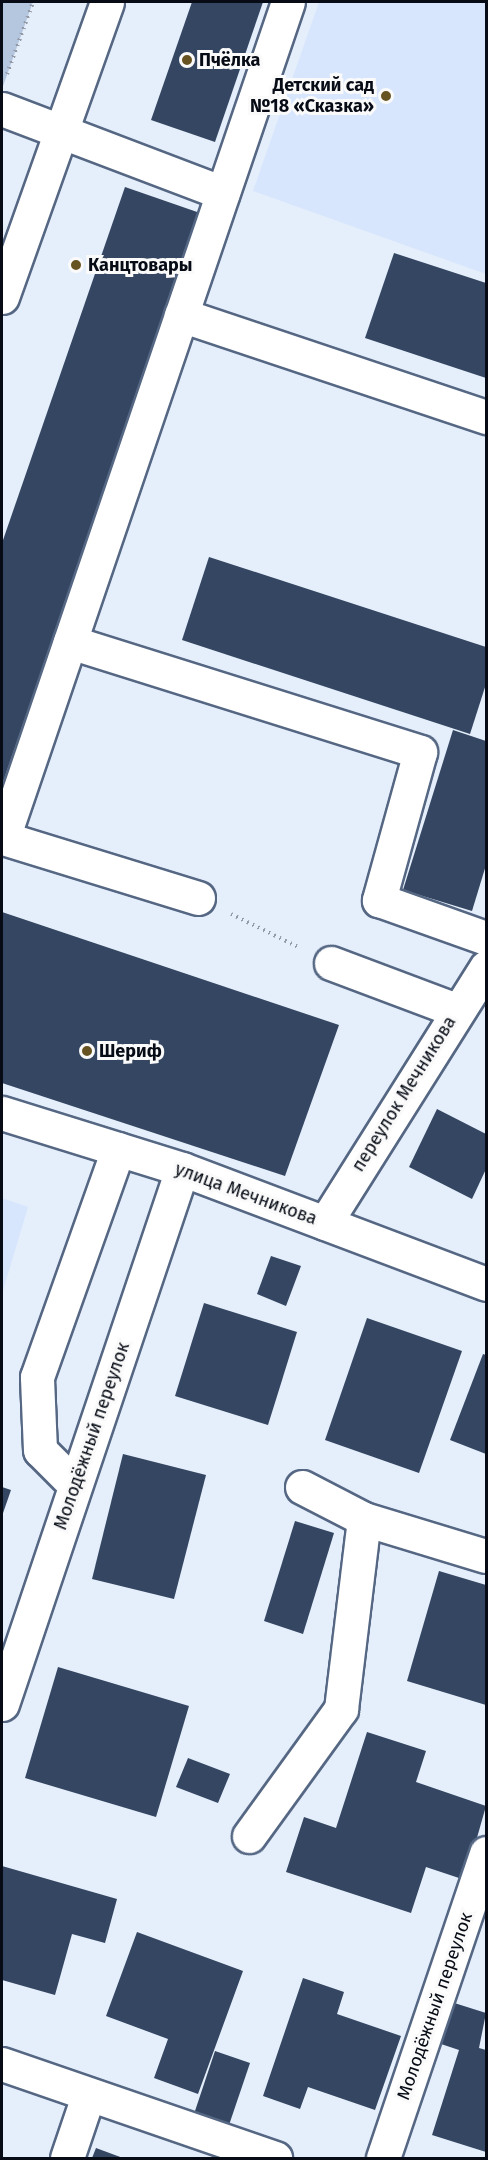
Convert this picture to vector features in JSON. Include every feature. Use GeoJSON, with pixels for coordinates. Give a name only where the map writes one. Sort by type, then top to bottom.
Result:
{"type":"FeatureCollection","features":[{"type":"Feature","properties":{"kind":"street"},"geometry":{"type":"LineString","coordinates":[[2,297],[107,2]]}},
{"type":"Feature","properties":{"kind":"street"},"geometry":{"type":"LineString","coordinates":[[198,898],[3,838],[288,2]]}},
{"type":"Feature","properties":{"kind":"street"},"geometry":{"type":"LineString","coordinates":[[3,94],[63,129],[223,193]]}},
{"type":"Feature","properties":{"kind":"street"},"geometry":{"type":"LineString","coordinates":[[181,315],[486,417]]}},
{"type":"Feature","properties":{"kind":"street"},"geometry":{"type":"LineString","coordinates":[[70,642],[420,752],[379,900],[486,938]]}},
{"type":"Feature","properties":{"kind":"street"},"geometry":{"type":"LineString","coordinates":[[331,963],[456,1010]]}},
{"type":"Feature","properties":{"kind":"street","name":"переулок Мечникова"},"geometry":{"type":"LineString","coordinates":[[325,1223],[456,1010],[486,967]]}},
{"type":"Feature","properties":{"kind":"street","name":"улица Мечникова"},"geometry":{"type":"LineString","coordinates":[[2,1113],[182,1169],[486,1284]]}},
{"type":"Feature","properties":{"kind":"street"},"geometry":{"type":"LineString","coordinates":[[75,1485],[40,1450],[37,1377],[118,1149]]}},
{"type":"Feature","properties":{"kind":"street","name":"Молодёжный переулок"},"geometry":{"type":"LineString","coordinates":[[2,1704],[182,1169]]}},
{"type":"Feature","properties":{"kind":"street"},"geometry":{"type":"LineString","coordinates":[[302,1487],[364,1519],[486,1556]]}},
{"type":"Feature","properties":{"kind":"street"},"geometry":{"type":"LineString","coordinates":[[249,1836],[341,1709],[364,1519]]}},
{"type":"Feature","properties":{"kind":"street","name":"Молодёжный переулок"},"geometry":{"type":"LineString","coordinates":[[383,2158],[486,1853]]}},
{"type":"Feature","properties":{"kind":"street"},"geometry":{"type":"LineString","coordinates":[[2,2064],[88,2096],[275,2158]]}},
{"type":"Feature","properties":{"kind":"street"},"geometry":{"type":"LineString","coordinates":[[68,2158],[88,2096]]}},
{"type":"Feature","properties":{"kind":"path"},"geometry":{"type":"LineString","coordinates":[[3,94],[33,2]]}},
{"type":"Feature","properties":{"kind":"path"},"geometry":{"type":"LineString","coordinates":[[198,898],[331,963]]}},
{"type":"Feature","properties":{"kind":"shaded area"},"geometry":{"type":"Polygon","coordinates":[[[2,2],[33,2],[2,89],[2,2]]]}},
{"type":"Feature","properties":{"kind":"shaded area","name":"Детский сад №18 «Сказка»"},"geometry":{"type":"Polygon","coordinates":[[[319,2],[486,2],[486,274],[253,191],[319,2]]]}},
{"type":"Feature","properties":{"kind":"shaded area"},"geometry":{"type":"Polygon","coordinates":[[[2,1198],[28,1207],[2,1294],[2,1198]]]}},
{"type":"Feature","properties":{"kind":"building"},"geometry":{"type":"Polygon","coordinates":[[[192,2],[263,2],[215,142],[151,120],[192,2]]]}},
{"type":"Feature","properties":{"kind":"building"},"geometry":{"type":"Polygon","coordinates":[[[125,187],[200,213],[2,785],[2,543],[125,187]]]}},
{"type":"Feature","properties":{"kind":"building"},"geometry":{"type":"Polygon","coordinates":[[[394,253],[486,283],[486,378],[365,338],[394,253]]]}},
{"type":"Feature","properties":{"kind":"building"},"geometry":{"type":"Polygon","coordinates":[[[209,557],[486,647],[486,684],[470,734],[182,640],[209,557]]]}},
{"type":"Feature","properties":{"kind":"building"},"geometry":{"type":"Polygon","coordinates":[[[453,730],[486,741],[486,865],[472,911],[403,890],[453,730]]]}},
{"type":"Feature","properties":{"kind":"building"},"geometry":{"type":"Polygon","coordinates":[[[2,912],[339,1025],[285,1176],[2,1083],[2,912]]]}},
{"type":"Feature","properties":{"kind":"building"},"geometry":{"type":"Polygon","coordinates":[[[437,1109],[486,1134],[486,1169],[472,1199],[409,1167],[437,1109]]]}},
{"type":"Feature","properties":{"kind":"building"},"geometry":{"type":"Polygon","coordinates":[[[271,1256],[301,1266],[286,1306],[257,1294],[271,1256]]]}},
{"type":"Feature","properties":{"kind":"building"},"geometry":{"type":"Polygon","coordinates":[[[204,1303],[297,1332],[268,1425],[175,1396],[204,1303]]]}},
{"type":"Feature","properties":{"kind":"building"},"geometry":{"type":"Polygon","coordinates":[[[367,1318],[462,1351],[419,1473],[325,1440],[367,1318]]]}},
{"type":"Feature","properties":{"kind":"building"},"geometry":{"type":"Polygon","coordinates":[[[483,1354],[486,1355],[486,1454],[450,1440],[483,1354]]]}},
{"type":"Feature","properties":{"kind":"building"},"geometry":{"type":"Polygon","coordinates":[[[123,1454],[206,1475],[174,1599],[92,1579],[123,1454]]]}},
{"type":"Feature","properties":{"kind":"building"},"geometry":{"type":"Polygon","coordinates":[[[2,1487],[11,1490],[2,1516],[2,1487]]]}},
{"type":"Feature","properties":{"kind":"building"},"geometry":{"type":"Polygon","coordinates":[[[295,1521],[334,1533],[303,1634],[264,1621],[295,1521]]]}},
{"type":"Feature","properties":{"kind":"building"},"geometry":{"type":"Polygon","coordinates":[[[439,1571],[486,1585],[486,1705],[407,1681],[439,1571]]]}},
{"type":"Feature","properties":{"kind":"building"},"geometry":{"type":"Polygon","coordinates":[[[58,1667],[189,1706],[156,1817],[25,1778],[58,1667]]]}},
{"type":"Feature","properties":{"kind":"building"},"geometry":{"type":"Polygon","coordinates":[[[367,1732],[426,1751],[416,1782],[486,1806],[465,1880],[426,1867],[411,1913],[286,1872],[304,1817],[336,1828],[367,1732]]]}},
{"type":"Feature","properties":{"kind":"building"},"geometry":{"type":"Polygon","coordinates":[[[188,1758],[230,1774],[218,1803],[176,1787],[188,1758]]]}},
{"type":"Feature","properties":{"kind":"building"},"geometry":{"type":"Polygon","coordinates":[[[2,1866],[117,1899],[105,1943],[72,1934],[55,1995],[2,1980],[2,1866]]]}},
{"type":"Feature","properties":{"kind":"building"},"geometry":{"type":"Polygon","coordinates":[[[137,1932],[243,1971],[198,2094],[154,2078],[168,2039],[106,2016],[137,1932]]]}},
{"type":"Feature","properties":{"kind":"building"},"geometry":{"type":"Polygon","coordinates":[[[303,1978],[344,1992],[337,2014],[401,2036],[375,2110],[308,2087],[300,2109],[263,2096],[303,1978]]]}},
{"type":"Feature","properties":{"kind":"building"},"geometry":{"type":"Polygon","coordinates":[[[448,2001],[486,2013],[479,2048],[486,2050],[486,2152],[432,2135],[459,2050],[435,2042],[448,2001]]]}},
{"type":"Feature","properties":{"kind":"building"},"geometry":{"type":"Polygon","coordinates":[[[215,2051],[250,2063],[229,2125],[194,2114],[215,2051]]]}},
{"type":"Feature","properties":{"kind":"building"},"geometry":{"type":"Polygon","coordinates":[[[96,2148],[123,2158],[92,2158],[96,2148]]]}},
{"type":"Feature","properties":{"kind":"place","name":"Пчёлка"},"geometry":{"type":"Point","coordinates":[187,60]}},
{"type":"Feature","properties":{"kind":"place","name":"Детский сад №18 «Сказка»"},"geometry":{"type":"Point","coordinates":[386,96]}},
{"type":"Feature","properties":{"kind":"place","name":"Канцтовары"},"geometry":{"type":"Point","coordinates":[76,265]}},
{"type":"Feature","properties":{"kind":"place","name":"Шериф"},"geometry":{"type":"Point","coordinates":[87,1051]}}]}
